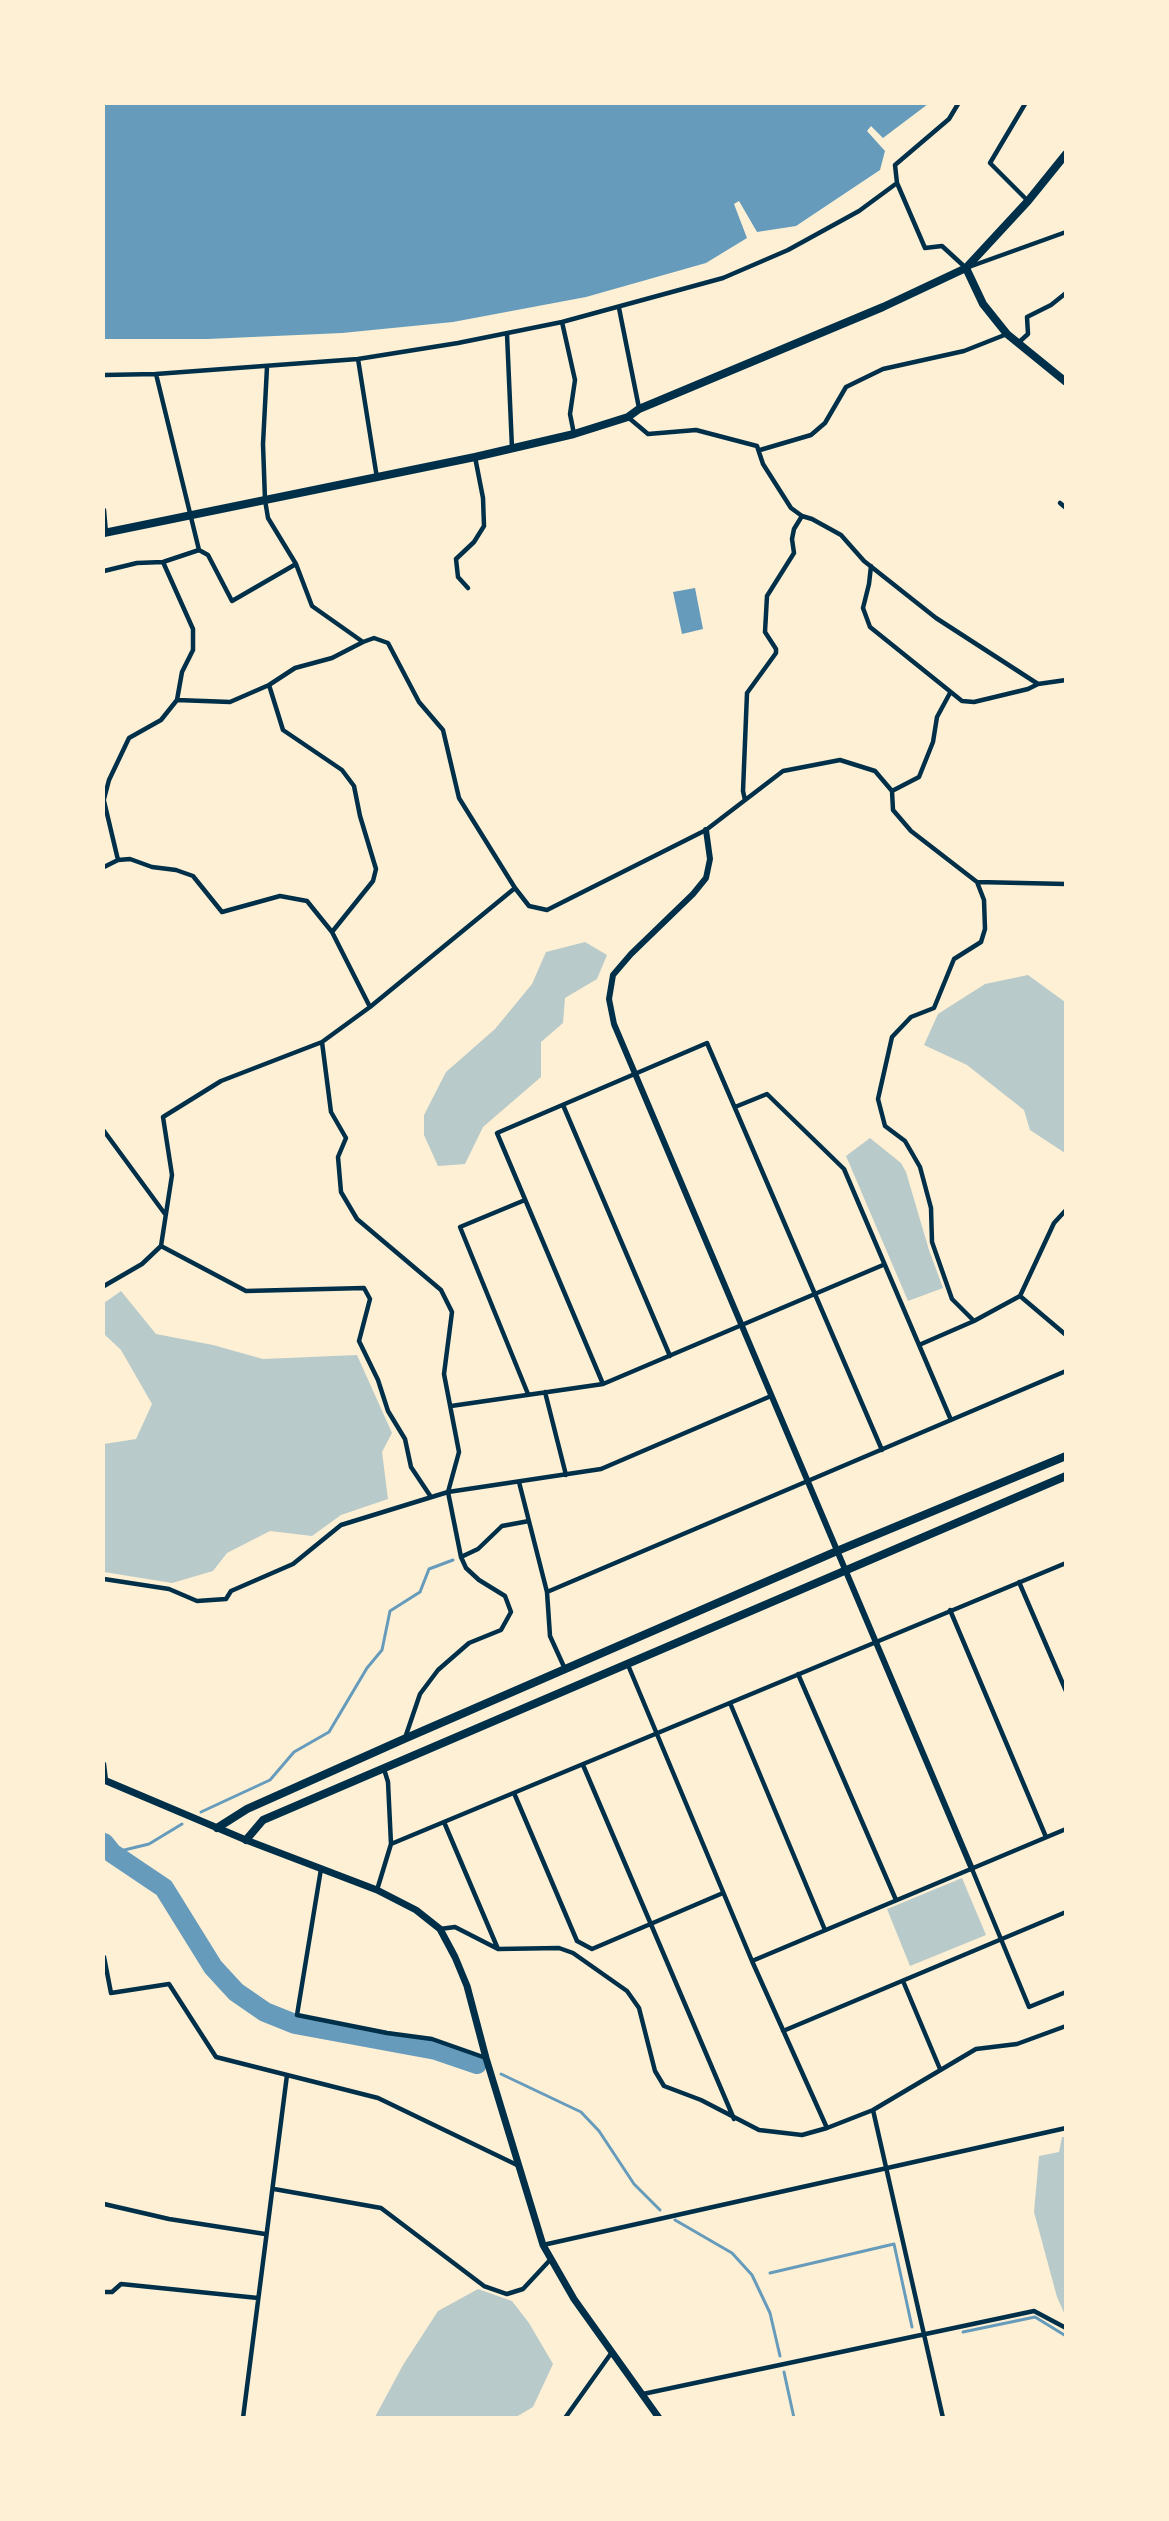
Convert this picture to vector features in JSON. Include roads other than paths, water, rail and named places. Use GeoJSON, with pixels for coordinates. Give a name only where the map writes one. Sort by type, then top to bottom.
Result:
{"type":"FeatureCollection","features":[{"type":"Feature","properties":{"kind":"highway"},"geometry":{"type":"LineString","coordinates":[[105,533],[475,457],[574,434],[628,417],[639,409],[883,307],[966,268],[1028,201],[1065,154]]}},
{"type":"Feature","properties":{"kind":"highway"},"geometry":{"type":"LineString","coordinates":[[218,1828],[247,1809],[404,1739],[837,1551],[1065,1456]]}},
{"type":"Feature","properties":{"kind":"highway"},"geometry":{"type":"LineString","coordinates":[[246,1840],[263,1820],[1065,1476]]}},
{"type":"Feature","properties":{"kind":"main road"},"geometry":{"type":"LineString","coordinates":[[966,268],[983,304],[1007,334],[1065,382]]}},
{"type":"Feature","properties":{"kind":"main road"},"geometry":{"type":"LineString","coordinates":[[105,1780],[246,1840],[377,1890],[416,1911],[440,1929],[467,1986],[517,2165],[550,2260],[574,2299],[659,2418]]}},
{"type":"Feature","properties":{"kind":"street"},"geometry":{"type":"LineString","coordinates":[[958,104],[949,119],[895,165],[897,183],[925,248],[942,246],[966,268],[1025,249],[1065,232]]}},
{"type":"Feature","properties":{"kind":"street"},"geometry":{"type":"LineString","coordinates":[[1025,104],[990,163],[1028,201]]}},
{"type":"Feature","properties":{"kind":"street"},"geometry":{"type":"LineString","coordinates":[[104,375],[156,374],[358,359],[507,334],[562,322],[723,278],[788,250],[859,211],[897,183]]}},
{"type":"Feature","properties":{"kind":"street"},"geometry":{"type":"LineString","coordinates":[[1018,343],[1028,334],[1027,317],[1051,305],[1065,293]]}},
{"type":"Feature","properties":{"kind":"street"},"geometry":{"type":"LineString","coordinates":[[619,308],[639,409]]}},
{"type":"Feature","properties":{"kind":"street"},"geometry":{"type":"LineString","coordinates":[[562,322],[575,380],[570,414],[574,434]]}},
{"type":"Feature","properties":{"kind":"street"},"geometry":{"type":"LineString","coordinates":[[507,334],[512,448]]}},
{"type":"Feature","properties":{"kind":"street"},"geometry":{"type":"LineString","coordinates":[[760,450],[810,435],[825,423],[846,387],[883,369],[964,351],[1007,334]]}},
{"type":"Feature","properties":{"kind":"street"},"geometry":{"type":"LineString","coordinates":[[358,359],[377,478]]}},
{"type":"Feature","properties":{"kind":"street"},"geometry":{"type":"LineString","coordinates":[[267,367],[263,444],[268,518],[296,564],[312,606],[363,642]]}},
{"type":"Feature","properties":{"kind":"street"},"geometry":{"type":"LineString","coordinates":[[156,374],[199,550],[208,555],[232,601],[296,564]]}},
{"type":"Feature","properties":{"kind":"street"},"geometry":{"type":"LineString","coordinates":[[628,417],[648,434],[696,430],[757,446],[763,464],[791,508],[802,516],[841,535],[871,566],[936,618],[1038,684]]}},
{"type":"Feature","properties":{"kind":"street"},"geometry":{"type":"LineString","coordinates":[[468,588],[458,577],[456,559],[474,542],[484,526],[483,498],[475,457]]}},
{"type":"Feature","properties":{"kind":"street"},"geometry":{"type":"LineString","coordinates":[[1060,503],[1065,508]]}},
{"type":"Feature","properties":{"kind":"street"},"geometry":{"type":"LineString","coordinates":[[104,510],[105,533]]}},
{"type":"Feature","properties":{"kind":"street"},"geometry":{"type":"LineString","coordinates":[[745,800],[743,791],[747,693],[776,653],[776,649],[765,632],[767,596],[794,553],[792,540],[794,529],[802,516]]}},
{"type":"Feature","properties":{"kind":"street"},"geometry":{"type":"LineString","coordinates":[[104,571],[137,564],[163,562],[199,550]]}},
{"type":"Feature","properties":{"kind":"street"},"geometry":{"type":"LineString","coordinates":[[118,860],[104,800],[106,779],[129,738],[161,720],[177,700],[182,672],[193,650],[193,629],[163,562]]}},
{"type":"Feature","properties":{"kind":"street"},"geometry":{"type":"LineString","coordinates":[[871,566],[863,608],[870,627],[962,701],[974,702],[1028,689],[1038,684],[1065,680]]}},
{"type":"Feature","properties":{"kind":"street"},"geometry":{"type":"LineString","coordinates":[[177,700],[230,702],[269,685],[295,668],[332,658],[363,642],[374,638],[388,643],[419,702],[443,730],[459,798],[515,888],[529,906],[547,910],[706,830],[783,771],[840,760],[875,771],[892,790],[893,810],[911,831],[977,882],[984,900],[985,929],[981,942],[954,959],[934,1008],[911,1017],[892,1037],[878,1099],[885,1126],[905,1141],[920,1167],[931,1208],[932,1242],[952,1299],[974,1321]]}},
{"type":"Feature","properties":{"kind":"street"},"geometry":{"type":"LineString","coordinates":[[269,685],[283,730],[342,770],[354,786],[360,816],[376,869],[373,881],[333,932]]}},
{"type":"Feature","properties":{"kind":"street"},"geometry":{"type":"LineString","coordinates":[[892,790],[919,777],[933,742],[938,717],[950,693]]}},
{"type":"Feature","properties":{"kind":"street"},"geometry":{"type":"LineString","coordinates":[[706,830],[710,859],[706,878],[613,975],[609,999],[614,1024],[1029,2007],[1065,1992]]}},
{"type":"Feature","properties":{"kind":"street"},"geometry":{"type":"LineString","coordinates":[[104,867],[118,860],[130,859],[152,867],[176,870],[193,876],[222,912],[280,896],[307,901],[333,932],[369,1007]]}},
{"type":"Feature","properties":{"kind":"street"},"geometry":{"type":"LineString","coordinates":[[977,882],[1065,884]]}},
{"type":"Feature","properties":{"kind":"street"},"geometry":{"type":"LineString","coordinates":[[104,1286],[142,1264],[161,1246],[172,1175],[163,1117],[221,1081],[322,1042],[369,1007],[515,888]]}},
{"type":"Feature","properties":{"kind":"street"},"geometry":{"type":"LineString","coordinates":[[322,1042],[331,1112],[346,1138],[338,1157],[341,1192],[357,1219],[441,1290],[452,1312],[444,1374],[459,1452],[448,1492],[461,1557],[466,1568],[479,1580],[505,1596],[511,1612],[501,1630],[469,1643],[438,1670],[420,1694],[404,1739]]}},
{"type":"Feature","properties":{"kind":"street"},"geometry":{"type":"LineString","coordinates":[[603,1384],[496,1133],[707,1043],[882,1450]]}},
{"type":"Feature","properties":{"kind":"street"},"geometry":{"type":"LineString","coordinates":[[735,1107],[767,1094],[844,1169],[951,1420]]}},
{"type":"Feature","properties":{"kind":"street"},"geometry":{"type":"LineString","coordinates":[[563,1105],[670,1356]]}},
{"type":"Feature","properties":{"kind":"street"},"geometry":{"type":"LineString","coordinates":[[104,1131],[165,1214]]}},
{"type":"Feature","properties":{"kind":"street"},"geometry":{"type":"LineString","coordinates":[[525,1200],[460,1227],[528,1394]]}},
{"type":"Feature","properties":{"kind":"street"},"geometry":{"type":"LineString","coordinates":[[919,1345],[974,1321],[1020,1296],[1054,1223],[1065,1210]]}},
{"type":"Feature","properties":{"kind":"street"},"geometry":{"type":"LineString","coordinates":[[161,1246],[246,1291],[364,1288],[370,1299],[359,1341],[378,1380],[388,1411],[405,1439],[411,1467],[431,1497]]}},
{"type":"Feature","properties":{"kind":"street"},"geometry":{"type":"LineString","coordinates":[[451,1406],[603,1384],[883,1265]]}},
{"type":"Feature","properties":{"kind":"street"},"geometry":{"type":"LineString","coordinates":[[1020,1296],[1065,1335]]}},
{"type":"Feature","properties":{"kind":"street"},"geometry":{"type":"LineString","coordinates":[[547,1592],[807,1479],[882,1450],[1065,1371]]}},
{"type":"Feature","properties":{"kind":"street"},"geometry":{"type":"LineString","coordinates":[[545,1392],[566,1475]]}},
{"type":"Feature","properties":{"kind":"street"},"geometry":{"type":"LineString","coordinates":[[104,1580],[169,1589],[197,1601],[226,1599],[231,1591],[293,1564],[341,1525],[448,1492],[601,1469],[771,1396]]}},
{"type":"Feature","properties":{"kind":"street"},"geometry":{"type":"LineString","coordinates":[[519,1482],[547,1592],[550,1636],[566,1669]]}},
{"type":"Feature","properties":{"kind":"street"},"geometry":{"type":"LineString","coordinates":[[461,1557],[478,1550],[502,1526],[529,1521]]}},
{"type":"Feature","properties":{"kind":"street"},"geometry":{"type":"LineString","coordinates":[[391,1844],[1065,1563]]}},
{"type":"Feature","properties":{"kind":"street"},"geometry":{"type":"LineString","coordinates":[[1019,1582],[1065,1691]]}},
{"type":"Feature","properties":{"kind":"street"},"geometry":{"type":"LineString","coordinates":[[950,1610],[1046,1838]]}},
{"type":"Feature","properties":{"kind":"street"},"geometry":{"type":"LineString","coordinates":[[627,1663],[752,1961],[826,2128]]}},
{"type":"Feature","properties":{"kind":"street"},"geometry":{"type":"LineString","coordinates":[[798,1674],[896,1900]]}},
{"type":"Feature","properties":{"kind":"street"},"geometry":{"type":"LineString","coordinates":[[729,1703],[825,1930]]}},
{"type":"Feature","properties":{"kind":"street"},"geometry":{"type":"LineString","coordinates":[[104,1764],[105,1780]]}},
{"type":"Feature","properties":{"kind":"street"},"geometry":{"type":"LineString","coordinates":[[583,1765],[734,2119]]}},
{"type":"Feature","properties":{"kind":"street"},"geometry":{"type":"LineString","coordinates":[[377,1890],[391,1844],[388,1782],[384,1768]]}},
{"type":"Feature","properties":{"kind":"street"},"geometry":{"type":"LineString","coordinates":[[514,1793],[577,1941],[592,1949],[723,1893]]}},
{"type":"Feature","properties":{"kind":"street"},"geometry":{"type":"LineString","coordinates":[[444,1822],[498,1949]]}},
{"type":"Feature","properties":{"kind":"street"},"geometry":{"type":"LineString","coordinates":[[752,1961],[1065,1829]]}},
{"type":"Feature","properties":{"kind":"street"},"geometry":{"type":"LineString","coordinates":[[322,1869],[297,2014],[387,2034],[432,2039],[486,2058]]}},
{"type":"Feature","properties":{"kind":"street"},"geometry":{"type":"LineString","coordinates":[[783,2031],[1065,1912]]}},
{"type":"Feature","properties":{"kind":"street"},"geometry":{"type":"LineString","coordinates":[[440,1929],[455,1928],[498,1949],[559,1948],[573,1953],[627,1991],[639,2008],[655,2071],[664,2086],[701,2100],[759,2130],[802,2135],[826,2128],[873,2110],[976,2049],[1017,2043],[1065,2026]]}},
{"type":"Feature","properties":{"kind":"street"},"geometry":{"type":"LineString","coordinates":[[104,1957],[111,1993],[170,1984],[216,2057],[378,2098],[517,2165]]}},
{"type":"Feature","properties":{"kind":"street"},"geometry":{"type":"LineString","coordinates":[[903,1981],[940,2069]]}},
{"type":"Feature","properties":{"kind":"street"},"geometry":{"type":"LineString","coordinates":[[243,2418],[287,2075]]}},
{"type":"Feature","properties":{"kind":"street"},"geometry":{"type":"LineString","coordinates":[[873,2110],[943,2418]]}},
{"type":"Feature","properties":{"kind":"street"},"geometry":{"type":"LineString","coordinates":[[543,2244],[886,2170],[1065,2128]]}},
{"type":"Feature","properties":{"kind":"street"},"geometry":{"type":"LineString","coordinates":[[274,2189],[381,2208],[484,2286],[507,2294],[523,2289],[550,2260]]}},
{"type":"Feature","properties":{"kind":"street"},"geometry":{"type":"LineString","coordinates":[[104,2204],[169,2218],[265,2234]]}},
{"type":"Feature","properties":{"kind":"street"},"geometry":{"type":"LineString","coordinates":[[104,2292],[112,2292],[121,2284],[258,2298]]}},
{"type":"Feature","properties":{"kind":"street"},"geometry":{"type":"LineString","coordinates":[[643,2394],[1034,2311],[1065,2328]]}},
{"type":"Feature","properties":{"kind":"street"},"geometry":{"type":"LineString","coordinates":[[565,2418],[612,2352]]}},
{"type":"Feature","properties":{"kind":"water"},"geometry":{"type":"Polygon","coordinates":[[[104,104],[928,104],[883,138],[871,126],[867,131],[885,151],[880,170],[796,226],[757,232],[739,201],[734,204],[747,238],[706,263],[586,297],[453,322],[342,333],[208,339],[104,339],[104,104]]]}},
{"type":"Feature","properties":{"kind":"water"},"geometry":{"type":"Polygon","coordinates":[[[695,588],[703,629],[682,634],[673,592],[695,588]]]}},
{"type":"Feature","properties":{"kind":"waterway"},"geometry":{"type":"LineString","coordinates":[[201,1812],[270,1780],[294,1752],[329,1732],[367,1668],[382,1650],[390,1611],[420,1592],[429,1569],[453,1560]]}},
{"type":"Feature","properties":{"kind":"waterway"},"geometry":{"type":"LineString","coordinates":[[112,1853],[149,1844],[182,1824]]}},
{"type":"Feature","properties":{"kind":"waterway"},"geometry":{"type":"LineString","coordinates":[[104,1843],[112,1853],[164,1888],[213,1967],[236,1992],[265,2012],[295,2024],[436,2050],[477,2064]]}},
{"type":"Feature","properties":{"kind":"waterway"},"geometry":{"type":"LineString","coordinates":[[501,2074],[581,2112],[599,2131],[634,2184],[660,2210]]}},
{"type":"Feature","properties":{"kind":"waterway"},"geometry":{"type":"LineString","coordinates":[[675,2220],[732,2253],[752,2275],[770,2313],[780,2356]]}},
{"type":"Feature","properties":{"kind":"waterway"},"geometry":{"type":"LineString","coordinates":[[770,2273],[894,2244],[912,2327]]}},
{"type":"Feature","properties":{"kind":"waterway"},"geometry":{"type":"LineString","coordinates":[[963,2332],[1035,2317],[1066,2336]]}},
{"type":"Feature","properties":{"kind":"waterway"},"geometry":{"type":"LineString","coordinates":[[784,2372],[794,2418]]}}]}
